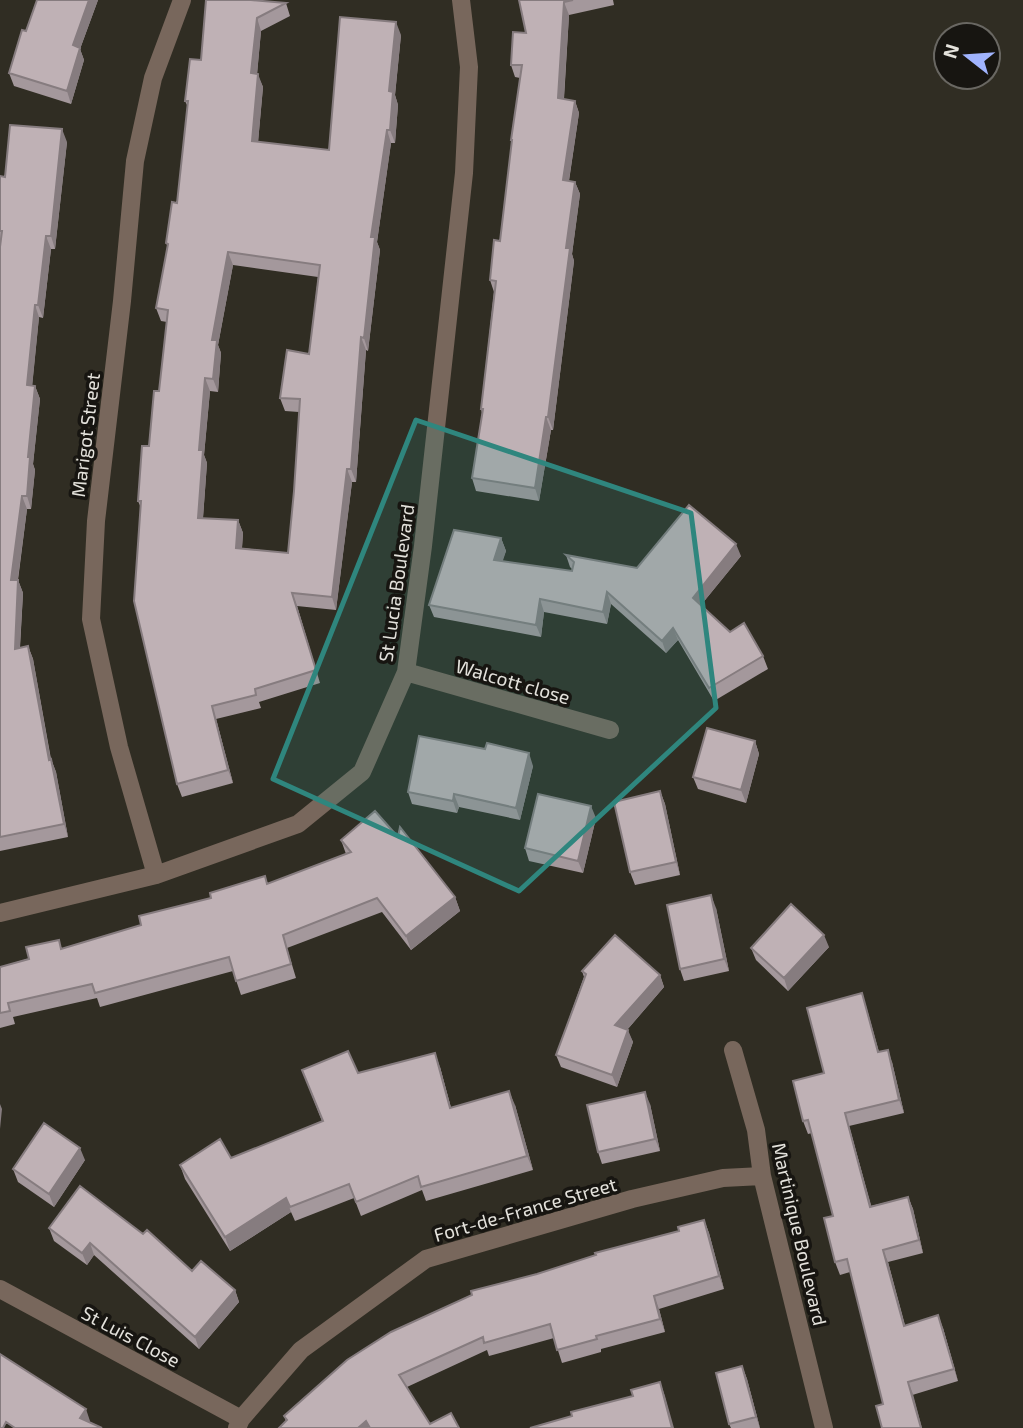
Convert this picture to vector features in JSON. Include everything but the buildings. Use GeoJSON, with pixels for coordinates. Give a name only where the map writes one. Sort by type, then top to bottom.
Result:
{"type":"FeatureCollection","features":[{"type":"Feature","properties":{"kind":"street","name":"Marigot Street"},"geometry":{"type":"LineString","coordinates":[[156,875],[119,747],[90,620],[96,521],[122,301],[135,161],[153,78],[182,0]]}},
{"type":"Feature","properties":{"kind":"street","name":"St Lucia Boulevard"},"geometry":{"type":"LineString","coordinates":[[0,914],[156,875],[298,824],[362,772],[405,673],[423,546],[464,173],[469,67],[461,0]]}},
{"type":"Feature","properties":{"kind":"street","name":"Walcott close"},"geometry":{"type":"LineString","coordinates":[[405,673],[610,730]]}},
{"type":"Feature","properties":{"kind":"street","name":"Martinique Boulevard"},"geometry":{"type":"LineString","coordinates":[[733,1050],[755,1130],[762,1176],[824,1428]]}},
{"type":"Feature","properties":{"kind":"street","name":"Fort-de-France Street"},"geometry":{"type":"LineString","coordinates":[[239,1424],[301,1350],[426,1259],[632,1199],[723,1178],[762,1176]]}},
{"type":"Feature","properties":{"kind":"street","name":"St Luis Close"},"geometry":{"type":"LineString","coordinates":[[0,1289],[239,1424]]}},
{"type":"Feature","properties":{"kind":"highlighted area"},"geometry":{"type":"Polygon","coordinates":[[[416,420],[691,513],[716,708],[519,891],[273,779],[416,420]]]}}]}
